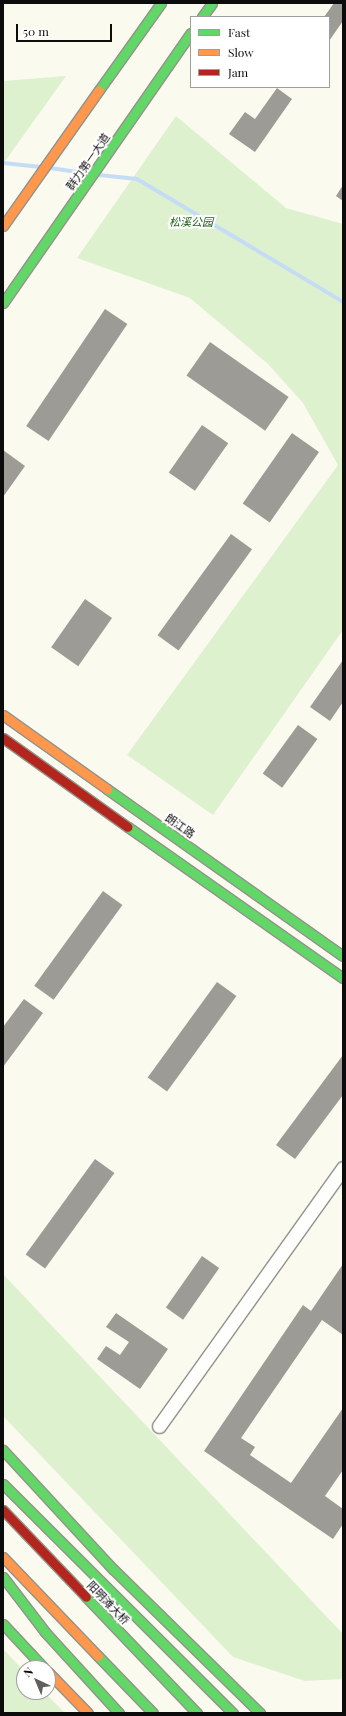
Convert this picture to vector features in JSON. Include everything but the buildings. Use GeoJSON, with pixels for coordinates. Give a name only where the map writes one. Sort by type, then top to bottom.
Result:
{"type":"FeatureCollection","features":[{"type":"Feature","properties":{"kind":"main road"},"geometry":{"type":"LineString","coordinates":[[3,226],[74,128],[161,3]]}},
{"type":"Feature","properties":{"kind":"main road"},"geometry":{"type":"LineString","coordinates":[[203,16],[212,3]]}},
{"type":"Feature","properties":{"kind":"main road","name":"群力第一大道"},"geometry":{"type":"LineString","coordinates":[[3,303],[190,34]]}},
{"type":"Feature","properties":{"kind":"main road","name":"朗江路"},"geometry":{"type":"LineString","coordinates":[[3,715],[343,956]]}},
{"type":"Feature","properties":{"kind":"main road"},"geometry":{"type":"LineString","coordinates":[[3,738],[343,978]]}},
{"type":"Feature","properties":{"kind":"main road"},"geometry":{"type":"LineString","coordinates":[[3,1450],[113,1569],[260,1713]]}},
{"type":"Feature","properties":{"kind":"main road"},"geometry":{"type":"LineString","coordinates":[[3,1484],[233,1713]]}},
{"type":"Feature","properties":{"kind":"main road","name":"阳明滩大桥"},"geometry":{"type":"LineString","coordinates":[[3,1510],[197,1713]]}},
{"type":"Feature","properties":{"kind":"main road"},"geometry":{"type":"LineString","coordinates":[[3,1557],[153,1713]]}},
{"type":"Feature","properties":{"kind":"main road"},"geometry":{"type":"LineString","coordinates":[[3,1577],[45,1632],[119,1713]]}},
{"type":"Feature","properties":{"kind":"main road"},"geometry":{"type":"LineString","coordinates":[[3,1624],[37,1660]]}},
{"type":"Feature","properties":{"kind":"main road"},"geometry":{"type":"LineString","coordinates":[[56,1680],[88,1713]]}},
{"type":"Feature","properties":{"kind":"street"},"geometry":{"type":"LineString","coordinates":[[160,1426],[343,1168]]}},
{"type":"Feature","properties":{"kind":"green space"},"geometry":{"type":"Polygon","coordinates":[[[66,76],[3,164],[3,81],[66,76]]]}},
{"type":"Feature","properties":{"kind":"green space","name":"松溪公园"},"geometry":{"type":"Polygon","coordinates":[[[176,116],[286,208],[343,224],[343,630],[213,815],[127,755],[338,465],[303,403],[268,364],[190,298],[77,258],[176,116]]]}},
{"type":"Feature","properties":{"kind":"green space"},"geometry":{"type":"Polygon","coordinates":[[[3,1274],[343,1634],[343,1679],[305,1681],[233,1657],[3,1416],[3,1274]]]}},
{"type":"Feature","properties":{"kind":"green space"},"geometry":{"type":"Polygon","coordinates":[[[3,1649],[16,1663],[16,1700],[52,1700],[65,1713],[3,1713],[3,1649]]]}},
{"type":"Feature","properties":{"kind":"waterway"},"geometry":{"type":"LineString","coordinates":[[3,163],[39,167]]}},
{"type":"Feature","properties":{"kind":"waterway"},"geometry":{"type":"LineString","coordinates":[[50,168],[87,173]]}},
{"type":"Feature","properties":{"kind":"waterway"},"geometry":{"type":"LineString","coordinates":[[99,175],[137,179],[343,302]]}},
{"type":"Feature","properties":{"kind":"traffic: fast"},"geometry":{"type":"LineString","coordinates":[[99,90],[161,3]]}},
{"type":"Feature","properties":{"kind":"traffic: fast"},"geometry":{"type":"LineString","coordinates":[[203,16],[212,3]]}},
{"type":"Feature","properties":{"kind":"traffic: fast"},"geometry":{"type":"LineString","coordinates":[[3,303],[190,34]]}},
{"type":"Feature","properties":{"kind":"traffic: fast"},"geometry":{"type":"LineString","coordinates":[[107,789],[343,956]]}},
{"type":"Feature","properties":{"kind":"traffic: fast"},"geometry":{"type":"LineString","coordinates":[[128,827],[343,978]]}},
{"type":"Feature","properties":{"kind":"traffic: fast"},"geometry":{"type":"LineString","coordinates":[[3,1450],[113,1569],[260,1713]]}},
{"type":"Feature","properties":{"kind":"traffic: fast"},"geometry":{"type":"LineString","coordinates":[[3,1484],[233,1713]]}},
{"type":"Feature","properties":{"kind":"traffic: fast"},"geometry":{"type":"LineString","coordinates":[[3,1577],[45,1632],[119,1713]]}},
{"type":"Feature","properties":{"kind":"traffic: fast"},"geometry":{"type":"LineString","coordinates":[[86,1597],[197,1713]]}},
{"type":"Feature","properties":{"kind":"traffic: fast"},"geometry":{"type":"LineString","coordinates":[[3,1624],[37,1660]]}},
{"type":"Feature","properties":{"kind":"traffic: fast"},"geometry":{"type":"LineString","coordinates":[[98,1656],[153,1713]]}},
{"type":"Feature","properties":{"kind":"traffic: slow"},"geometry":{"type":"LineString","coordinates":[[3,226],[99,90]]}},
{"type":"Feature","properties":{"kind":"traffic: slow"},"geometry":{"type":"LineString","coordinates":[[3,715],[107,789]]}},
{"type":"Feature","properties":{"kind":"traffic: slow"},"geometry":{"type":"LineString","coordinates":[[3,1557],[98,1656]]}},
{"type":"Feature","properties":{"kind":"traffic: slow"},"geometry":{"type":"LineString","coordinates":[[56,1680],[88,1713]]}},
{"type":"Feature","properties":{"kind":"traffic: jam"},"geometry":{"type":"LineString","coordinates":[[3,738],[128,827]]}},
{"type":"Feature","properties":{"kind":"traffic: jam"},"geometry":{"type":"LineString","coordinates":[[3,1510],[86,1597]]}}]}
